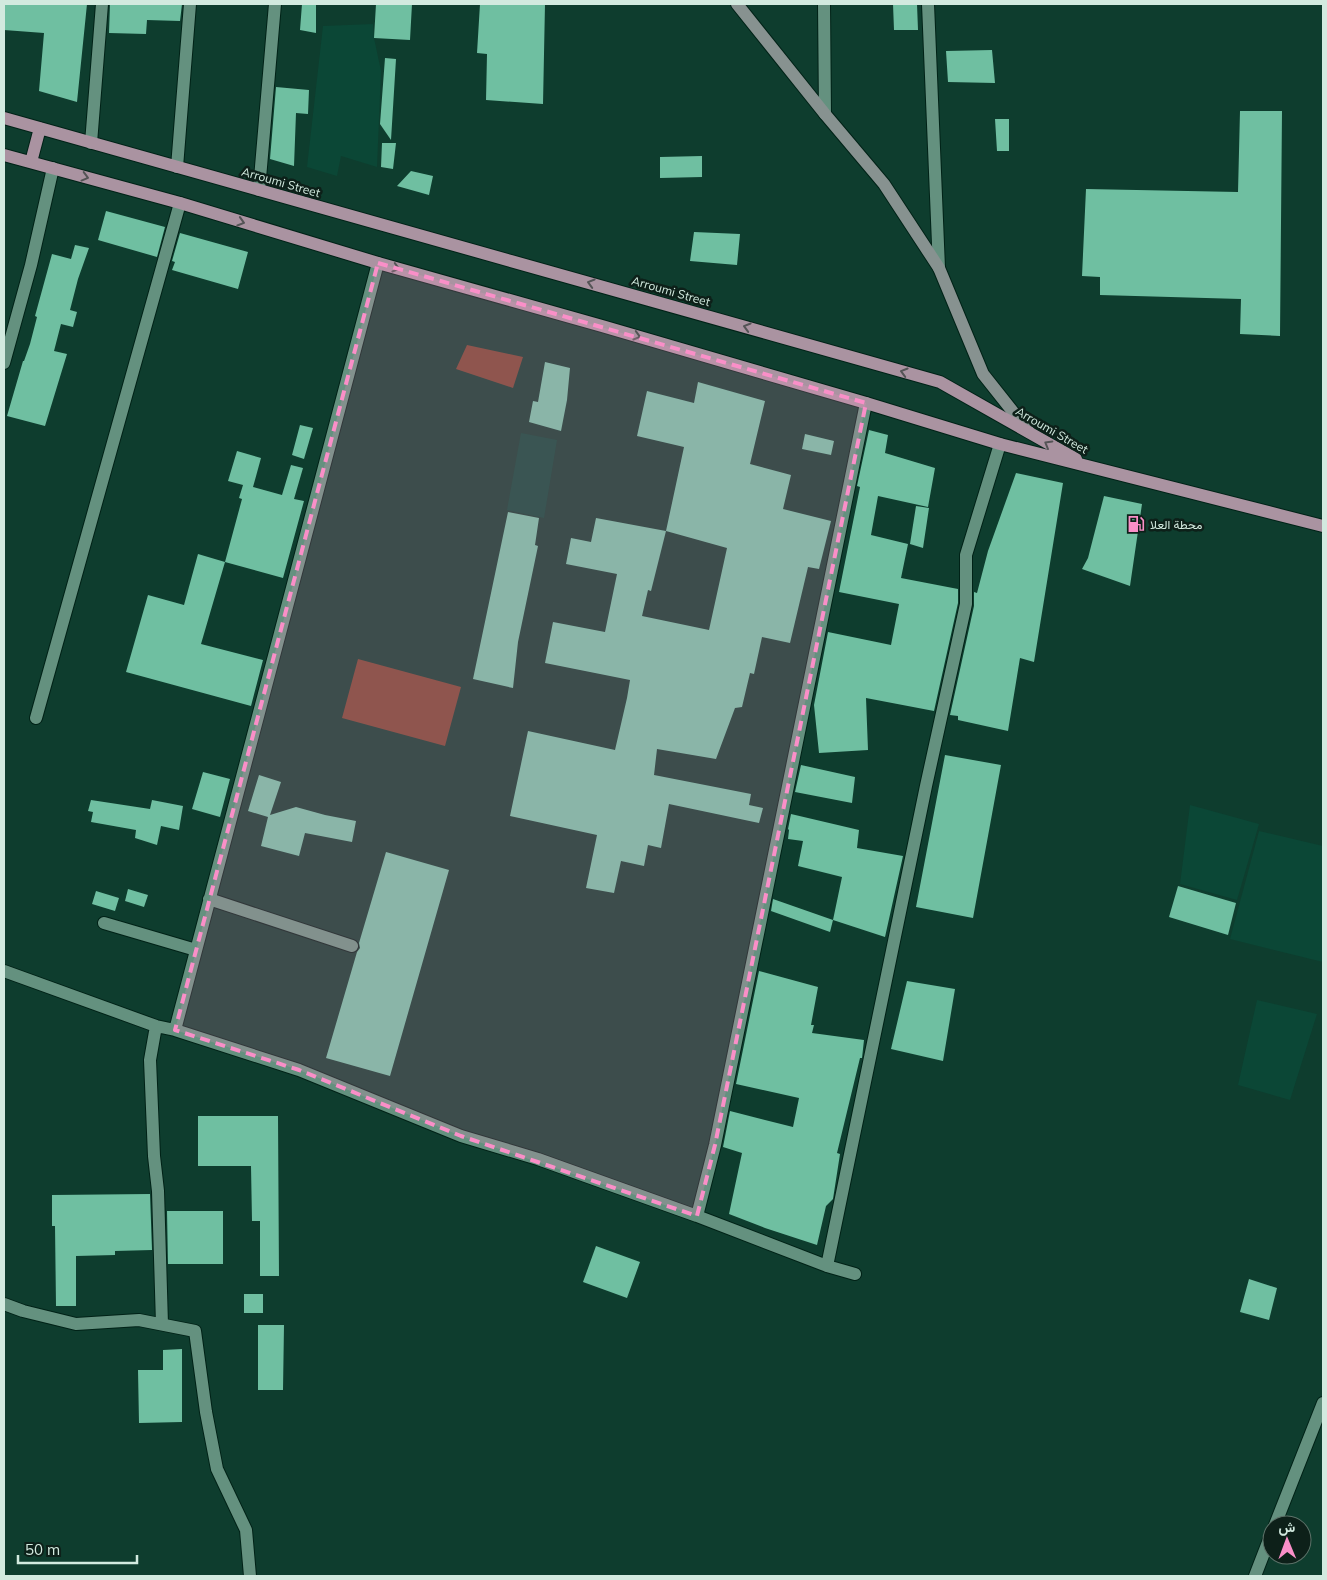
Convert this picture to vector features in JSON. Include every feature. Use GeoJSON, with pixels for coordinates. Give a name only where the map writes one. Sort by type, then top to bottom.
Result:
{"type":"FeatureCollection","features":[{"type":"Feature","properties":{"kind":"main road"},"geometry":{"type":"LineString","coordinates":[[737,4],[824,114],[884,184],[939,268],[984,374],[1031,434]]}},
{"type":"Feature","properties":{"kind":"main road","name":"Arroumi Street"},"geometry":{"type":"LineString","coordinates":[[4,118],[940,382],[1091,468]]}},
{"type":"Feature","properties":{"kind":"main road"},"geometry":{"type":"LineString","coordinates":[[31,162],[40,128]]}},
{"type":"Feature","properties":{"kind":"main road","name":"Arroumi Street"},"geometry":{"type":"LineString","coordinates":[[4,155],[180,203],[378,263],[602,326],[1000,444],[1091,468]]}},
{"type":"Feature","properties":{"kind":"main road"},"geometry":{"type":"LineString","coordinates":[[1091,468],[1323,526]]}},
{"type":"Feature","properties":{"kind":"street"},"geometry":{"type":"LineString","coordinates":[[91,143],[102,4]]}},
{"type":"Feature","properties":{"kind":"street"},"geometry":{"type":"LineString","coordinates":[[177,167],[190,4]]}},
{"type":"Feature","properties":{"kind":"street"},"geometry":{"type":"LineString","coordinates":[[259,190],[275,4]]}},
{"type":"Feature","properties":{"kind":"street"},"geometry":{"type":"LineString","coordinates":[[824,4],[824,114]]}},
{"type":"Feature","properties":{"kind":"street"},"geometry":{"type":"LineString","coordinates":[[928,4],[939,268]]}},
{"type":"Feature","properties":{"kind":"street"},"geometry":{"type":"LineString","coordinates":[[4,363],[31,265],[52,168]]}},
{"type":"Feature","properties":{"kind":"street"},"geometry":{"type":"LineString","coordinates":[[36,718],[180,203]]}},
{"type":"Feature","properties":{"kind":"street"},"geometry":{"type":"LineString","coordinates":[[174,1030],[378,263]]}},
{"type":"Feature","properties":{"kind":"street"},"geometry":{"type":"LineString","coordinates":[[697,1216],[715,1145],[866,403]]}},
{"type":"Feature","properties":{"kind":"street"},"geometry":{"type":"LineString","coordinates":[[828,1266],[926,786],[966,604],[966,555],[1000,444]]}},
{"type":"Feature","properties":{"kind":"street"},"geometry":{"type":"LineString","coordinates":[[209,899],[352,946]]}},
{"type":"Feature","properties":{"kind":"street"},"geometry":{"type":"LineString","coordinates":[[104,923],[196,950]]}},
{"type":"Feature","properties":{"kind":"street"},"geometry":{"type":"LineString","coordinates":[[4,971],[156,1026],[174,1030],[298,1070],[460,1136],[538,1159],[697,1216],[828,1266],[855,1274]]}},
{"type":"Feature","properties":{"kind":"street"},"geometry":{"type":"LineString","coordinates":[[156,1026],[150,1060],[154,1156],[158,1192],[162,1324]]}},
{"type":"Feature","properties":{"kind":"street"},"geometry":{"type":"LineString","coordinates":[[4,1304],[23,1312],[76,1324],[139,1320],[195,1331],[206,1412],[217,1469],[246,1530],[250,1576]]}},
{"type":"Feature","properties":{"kind":"street"},"geometry":{"type":"LineString","coordinates":[[1279,1515],[1323,1403]]}},
{"type":"Feature","properties":{"kind":"street"},"geometry":{"type":"LineString","coordinates":[[1255,1576],[1262,1558]]}},
{"type":"Feature","properties":{"kind":"highlighted area"},"geometry":{"type":"Polygon","coordinates":[[[378,263],[866,403],[715,1145],[697,1216],[461,1136],[299,1070],[175,1030],[378,263]]]}},
{"type":"Feature","properties":{"kind":"shaded area"},"geometry":{"type":"Polygon","coordinates":[[[373,24],[381,71],[377,167],[341,156],[337,176],[307,167],[323,26],[373,24]]]}},
{"type":"Feature","properties":{"kind":"shaded area"},"geometry":{"type":"Polygon","coordinates":[[[467,345],[523,357],[513,388],[456,369],[467,345]]]}},
{"type":"Feature","properties":{"kind":"shaded area"},"geometry":{"type":"Polygon","coordinates":[[[521,433],[557,440],[544,518],[507,510],[521,433]]]}},
{"type":"Feature","properties":{"kind":"shaded area"},"geometry":{"type":"Polygon","coordinates":[[[358,659],[461,687],[445,746],[342,718],[358,659]]]}},
{"type":"Feature","properties":{"kind":"shaded area"},"geometry":{"type":"Polygon","coordinates":[[[1190,805],[1259,824],[1237,900],[1180,884],[1190,805]]]}},
{"type":"Feature","properties":{"kind":"shaded area"},"geometry":{"type":"Polygon","coordinates":[[[1259,831],[1323,846],[1323,962],[1230,939],[1259,831]]]}},
{"type":"Feature","properties":{"kind":"shaded area"},"geometry":{"type":"Polygon","coordinates":[[[1257,1000],[1317,1014],[1290,1100],[1238,1085],[1257,1000]]]}},
{"type":"Feature","properties":{"kind":"building"},"geometry":{"type":"Polygon","coordinates":[[[4,4],[87,4],[77,102],[39,91],[44,33],[4,30],[4,4]]]}},
{"type":"Feature","properties":{"kind":"building"},"geometry":{"type":"Polygon","coordinates":[[[110,4],[182,4],[180,21],[147,20],[146,34],[109,33],[110,4]]]}},
{"type":"Feature","properties":{"kind":"building"},"geometry":{"type":"Polygon","coordinates":[[[302,4],[316,4],[316,33],[300,30],[302,4]]]}},
{"type":"Feature","properties":{"kind":"building"},"geometry":{"type":"Polygon","coordinates":[[[376,4],[412,4],[410,40],[374,38],[376,4]]]}},
{"type":"Feature","properties":{"kind":"building"},"geometry":{"type":"Polygon","coordinates":[[[480,4],[545,4],[543,104],[486,100],[487,54],[477,53],[480,4]]]}},
{"type":"Feature","properties":{"kind":"building"},"geometry":{"type":"Polygon","coordinates":[[[893,4],[917,4],[918,30],[894,30],[893,4]]]}},
{"type":"Feature","properties":{"kind":"building"},"geometry":{"type":"Polygon","coordinates":[[[992,50],[995,83],[948,82],[946,51],[992,50]]]}},
{"type":"Feature","properties":{"kind":"building"},"geometry":{"type":"Polygon","coordinates":[[[385,58],[396,59],[391,140],[380,124],[385,58]]]}},
{"type":"Feature","properties":{"kind":"building"},"geometry":{"type":"Polygon","coordinates":[[[276,87],[309,90],[308,114],[296,113],[294,166],[270,159],[276,87]]]}},
{"type":"Feature","properties":{"kind":"building"},"geometry":{"type":"Polygon","coordinates":[[[1240,111],[1282,111],[1280,336],[1240,334],[1241,299],[1100,295],[1100,277],[1082,276],[1086,189],[1238,192],[1240,111]]]}},
{"type":"Feature","properties":{"kind":"building"},"geometry":{"type":"Polygon","coordinates":[[[995,119],[1009,119],[1009,151],[997,151],[995,119]]]}},
{"type":"Feature","properties":{"kind":"building"},"geometry":{"type":"Polygon","coordinates":[[[382,143],[396,143],[393,169],[381,167],[382,143]]]}},
{"type":"Feature","properties":{"kind":"building"},"geometry":{"type":"Polygon","coordinates":[[[702,156],[702,177],[660,178],[660,157],[702,156]]]}},
{"type":"Feature","properties":{"kind":"building"},"geometry":{"type":"Polygon","coordinates":[[[411,171],[433,176],[429,195],[397,186],[411,171]]]}},
{"type":"Feature","properties":{"kind":"building"},"geometry":{"type":"Polygon","coordinates":[[[106,211],[165,227],[157,257],[98,240],[106,211]]]}},
{"type":"Feature","properties":{"kind":"building"},"geometry":{"type":"Polygon","coordinates":[[[694,232],[740,234],[737,265],[690,261],[694,232]]]}},
{"type":"Feature","properties":{"kind":"building"},"geometry":{"type":"Polygon","coordinates":[[[180,233],[248,252],[238,289],[172,270],[175,262],[172,261],[180,233]]]}},
{"type":"Feature","properties":{"kind":"building"},"geometry":{"type":"Polygon","coordinates":[[[75,245],[89,248],[70,310],[77,312],[73,327],[61,324],[54,351],[67,354],[45,426],[7,416],[30,344],[37,317],[35,316],[52,254],[71,259],[75,245]]]}},
{"type":"Feature","properties":{"kind":"building"},"geometry":{"type":"Polygon","coordinates":[[[545,362],[570,368],[567,400],[561,431],[529,422],[533,401],[538,402],[545,362]]]}},
{"type":"Feature","properties":{"kind":"building"},"geometry":{"type":"Polygon","coordinates":[[[698,382],[765,401],[750,464],[791,475],[783,509],[831,521],[819,569],[808,567],[790,643],[762,637],[754,674],[750,673],[742,707],[735,708],[716,759],[657,749],[654,775],[751,794],[749,805],[763,808],[759,823],[669,804],[661,848],[648,845],[644,866],[621,861],[614,893],[586,888],[597,835],[510,816],[528,731],[615,750],[630,680],[545,663],[553,622],[605,632],[617,574],[566,564],[571,538],[591,542],[596,518],[666,531],[684,447],[637,436],[647,391],[694,403],[698,382]],[[666,531],[651,591],[648,590],[642,616],[709,630],[727,548],[666,531]]]}},
{"type":"Feature","properties":{"kind":"building"},"geometry":{"type":"Polygon","coordinates":[[[300,425],[313,428],[304,459],[292,455],[300,425]]]}},
{"type":"Feature","properties":{"kind":"building"},"geometry":{"type":"Polygon","coordinates":[[[869,430],[888,435],[885,453],[935,468],[928,507],[878,496],[871,535],[908,544],[901,578],[958,589],[958,603],[934,711],[866,698],[868,750],[819,753],[814,705],[828,632],[891,645],[899,604],[839,592],[860,487],[857,486],[869,430]]]}},
{"type":"Feature","properties":{"kind":"building"},"geometry":{"type":"Polygon","coordinates":[[[805,434],[834,441],[831,455],[802,449],[805,434]]]}},
{"type":"Feature","properties":{"kind":"building"},"geometry":{"type":"Polygon","coordinates":[[[237,451],[261,458],[253,487],[282,495],[291,465],[303,468],[294,499],[304,501],[283,578],[225,562],[242,499],[239,498],[243,485],[228,481],[237,451]]]}},
{"type":"Feature","properties":{"kind":"building"},"geometry":{"type":"Polygon","coordinates":[[[1016,473],[1063,483],[1034,662],[1020,658],[1008,731],[958,720],[958,716],[950,715],[974,606],[974,592],[977,593],[988,551],[1016,473]]]}},
{"type":"Feature","properties":{"kind":"building"},"geometry":{"type":"Polygon","coordinates":[[[1104,496],[1142,504],[1130,586],[1082,569],[1088,558],[1104,496]]]}},
{"type":"Feature","properties":{"kind":"building"},"geometry":{"type":"Polygon","coordinates":[[[916,506],[929,508],[923,548],[910,544],[916,506]]]}},
{"type":"Feature","properties":{"kind":"building"},"geometry":{"type":"Polygon","coordinates":[[[508,512],[539,518],[535,545],[538,546],[518,642],[513,688],[473,679],[508,512]]]}},
{"type":"Feature","properties":{"kind":"building"},"geometry":{"type":"Polygon","coordinates":[[[198,554],[225,562],[201,644],[263,660],[251,706],[126,672],[148,595],[184,605],[198,554]]]}},
{"type":"Feature","properties":{"kind":"building"},"geometry":{"type":"Polygon","coordinates":[[[945,755],[1001,765],[973,918],[916,907],[945,755]]]}},
{"type":"Feature","properties":{"kind":"building"},"geometry":{"type":"Polygon","coordinates":[[[801,765],[855,777],[852,803],[795,792],[801,765]]]}},
{"type":"Feature","properties":{"kind":"building"},"geometry":{"type":"Polygon","coordinates":[[[203,772],[230,779],[220,817],[192,809],[203,772]]]}},
{"type":"Feature","properties":{"kind":"building"},"geometry":{"type":"Polygon","coordinates":[[[259,775],[281,782],[270,815],[296,807],[356,821],[352,842],[305,833],[299,856],[261,846],[268,817],[248,811],[259,775]]]}},
{"type":"Feature","properties":{"kind":"building"},"geometry":{"type":"Polygon","coordinates":[[[91,800],[150,809],[152,800],[183,806],[179,830],[161,826],[157,845],[135,838],[136,830],[91,822],[93,812],[88,811],[91,800]]]}},
{"type":"Feature","properties":{"kind":"building"},"geometry":{"type":"Polygon","coordinates":[[[791,814],[859,830],[857,848],[903,856],[885,937],[833,920],[842,877],[798,866],[803,841],[788,839],[791,814]]]}},
{"type":"Feature","properties":{"kind":"building"},"geometry":{"type":"Polygon","coordinates":[[[386,852],[449,870],[390,1076],[326,1058],[357,952],[360,948],[359,943],[386,852]]]}},
{"type":"Feature","properties":{"kind":"building"},"geometry":{"type":"Polygon","coordinates":[[[1178,886],[1236,903],[1228,935],[1169,917],[1178,886]]]}},
{"type":"Feature","properties":{"kind":"building"},"geometry":{"type":"Polygon","coordinates":[[[128,889],[148,895],[144,907],[125,901],[128,889]]]}},
{"type":"Feature","properties":{"kind":"building"},"geometry":{"type":"Polygon","coordinates":[[[96,891],[119,898],[115,911],[92,904],[96,891]]]}},
{"type":"Feature","properties":{"kind":"building"},"geometry":{"type":"Polygon","coordinates":[[[773,899],[833,920],[830,932],[771,911],[773,899]]]}},
{"type":"Feature","properties":{"kind":"building"},"geometry":{"type":"Polygon","coordinates":[[[759,971],[818,987],[811,1025],[814,1025],[812,1033],[864,1040],[862,1058],[860,1058],[837,1153],[840,1154],[833,1199],[826,1206],[817,1245],[729,1214],[742,1153],[723,1147],[730,1111],[793,1127],[799,1098],[736,1084],[759,971]]]}},
{"type":"Feature","properties":{"kind":"building"},"geometry":{"type":"Polygon","coordinates":[[[907,981],[955,989],[943,1061],[891,1049],[907,981]]]}},
{"type":"Feature","properties":{"kind":"building"},"geometry":{"type":"Polygon","coordinates":[[[198,1116],[278,1116],[279,1276],[260,1276],[260,1221],[252,1221],[251,1166],[198,1166],[198,1116]]]}},
{"type":"Feature","properties":{"kind":"building"},"geometry":{"type":"Polygon","coordinates":[[[150,1194],[152,1250],[115,1251],[115,1255],[76,1256],[76,1306],[56,1306],[55,1226],[52,1226],[52,1195],[150,1194]]]}},
{"type":"Feature","properties":{"kind":"building"},"geometry":{"type":"Polygon","coordinates":[[[167,1211],[223,1211],[223,1264],[168,1264],[167,1211]]]}},
{"type":"Feature","properties":{"kind":"building"},"geometry":{"type":"Polygon","coordinates":[[[596,1246],[640,1262],[627,1298],[583,1282],[596,1246]]]}},
{"type":"Feature","properties":{"kind":"building"},"geometry":{"type":"Polygon","coordinates":[[[1249,1279],[1277,1288],[1269,1320],[1240,1312],[1249,1279]]]}},
{"type":"Feature","properties":{"kind":"building"},"geometry":{"type":"Polygon","coordinates":[[[244,1294],[263,1294],[263,1313],[244,1313],[244,1294]]]}},
{"type":"Feature","properties":{"kind":"building"},"geometry":{"type":"Polygon","coordinates":[[[258,1325],[284,1325],[283,1390],[258,1390],[258,1325]]]}},
{"type":"Feature","properties":{"kind":"building"},"geometry":{"type":"Polygon","coordinates":[[[182,1349],[182,1422],[139,1423],[138,1370],[163,1370],[163,1350],[182,1349]]]}},
{"type":"Feature","properties":{"kind":"place","name":"محطة العلا"},"geometry":{"type":"Point","coordinates":[1136,524]}}]}
